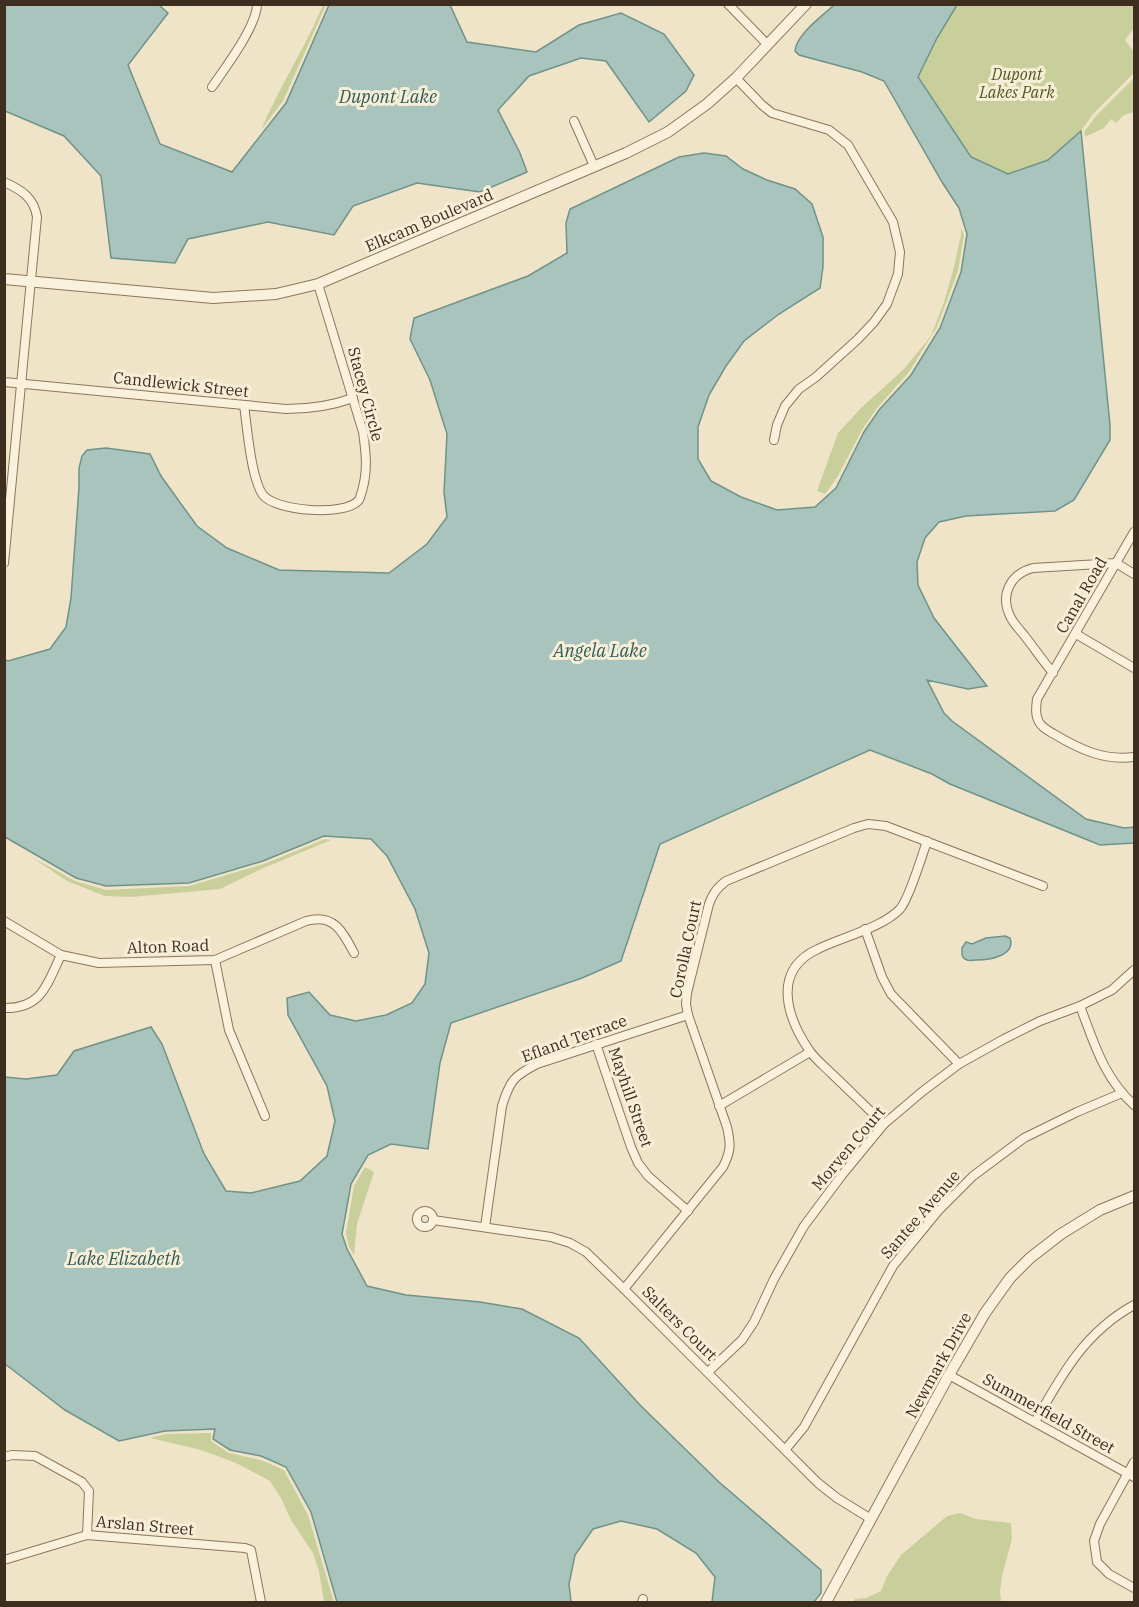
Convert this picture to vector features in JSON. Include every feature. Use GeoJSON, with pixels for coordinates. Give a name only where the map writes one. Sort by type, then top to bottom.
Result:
{"type":"FeatureCollection","features":[{"type":"Feature","properties":{"kind":"street"},"geometry":{"type":"LineString","coordinates":[[212,87],[253,24],[257,4]]}},
{"type":"Feature","properties":{"kind":"street"},"geometry":{"type":"LineString","coordinates":[[728,4],[767,44]]}},
{"type":"Feature","properties":{"kind":"street","name":"Elkcam Boulevard"},"geometry":{"type":"LineString","coordinates":[[4,279],[213,298],[276,294],[318,284],[646,144],[668,132],[707,104],[736,78],[806,4]]}},
{"type":"Feature","properties":{"kind":"street"},"geometry":{"type":"LineString","coordinates":[[736,78],[772,113],[829,130],[848,145],[893,222],[900,252],[898,274],[887,304],[858,339],[816,377],[799,389],[785,406],[774,440]]}},
{"type":"Feature","properties":{"kind":"street"},"geometry":{"type":"LineString","coordinates":[[574,121],[594,166]]}},
{"type":"Feature","properties":{"kind":"street"},"geometry":{"type":"LineString","coordinates":[[4,182],[27,195],[35,208],[37,217],[22,383],[8,481],[4,563]]}},
{"type":"Feature","properties":{"kind":"street","name":"Stacey Circle"},"geometry":{"type":"LineString","coordinates":[[244,405],[256,480],[264,496],[287,507],[332,511],[349,507],[359,500],[366,475],[363,432],[318,284]]}},
{"type":"Feature","properties":{"kind":"street","name":"Candlewick Street"},"geometry":{"type":"LineString","coordinates":[[4,382],[286,409],[331,406],[353,398]]}},
{"type":"Feature","properties":{"kind":"street","name":"Canal Road"},"geometry":{"type":"LineString","coordinates":[[1134,532],[1037,699],[1036,711],[1043,727],[1073,746],[1100,755],[1134,757]]}},
{"type":"Feature","properties":{"kind":"street"},"geometry":{"type":"LineString","coordinates":[[1053,673],[1011,618],[1006,603],[1007,591],[1016,576],[1033,568],[1116,563],[1134,574]]}},
{"type":"Feature","properties":{"kind":"street"},"geometry":{"type":"LineString","coordinates":[[1076,634],[1134,668]]}},
{"type":"Feature","properties":{"kind":"street","name":"Corolla Court"},"geometry":{"type":"LineString","coordinates":[[624,1289],[723,1167],[729,1155],[730,1142],[727,1127],[686,1004],[713,892],[726,881],[843,832],[868,824],[886,826],[1043,886]]}},
{"type":"Feature","properties":{"kind":"street"},"geometry":{"type":"LineString","coordinates":[[884,1124],[810,1052],[793,1023],[787,1000],[787,983],[794,967],[802,958],[816,949],[889,919],[902,907],[927,841]]}},
{"type":"Feature","properties":{"kind":"street","name":"Alton Road"},"geometry":{"type":"LineString","coordinates":[[4,921],[61,956],[99,963],[215,960],[306,921],[318,919],[330,921],[339,927],[354,953]]}},
{"type":"Feature","properties":{"kind":"street"},"geometry":{"type":"LineString","coordinates":[[865,929],[882,977],[891,994],[959,1064]]}},
{"type":"Feature","properties":{"kind":"street"},"geometry":{"type":"LineString","coordinates":[[4,1008],[18,1008],[42,994],[61,956]]}},
{"type":"Feature","properties":{"kind":"street"},"geometry":{"type":"LineString","coordinates":[[215,960],[229,1030],[265,1116]]}},
{"type":"Feature","properties":{"kind":"street","name":"Morven Court"},"geometry":{"type":"LineString","coordinates":[[708,1372],[742,1340],[754,1322],[774,1279],[804,1226],[884,1124],[959,1064],[1040,1021],[1080,1006],[1112,990],[1134,970]]}},
{"type":"Feature","properties":{"kind":"street"},"geometry":{"type":"LineString","coordinates":[[1080,1006],[1102,1064],[1122,1093],[1134,1105]]}},
{"type":"Feature","properties":{"kind":"street","name":"Efland Terrace"},"geometry":{"type":"LineString","coordinates":[[485,1227],[502,1106],[508,1087],[519,1074],[537,1064],[688,1015]]}},
{"type":"Feature","properties":{"kind":"street","name":"Mayhill Street"},"geometry":{"type":"LineString","coordinates":[[596,1044],[638,1163],[648,1176],[688,1210]]}},
{"type":"Feature","properties":{"kind":"street"},"geometry":{"type":"LineString","coordinates":[[719,1106],[810,1052]]}},
{"type":"Feature","properties":{"kind":"street","name":"Santee Avenue"},"geometry":{"type":"LineString","coordinates":[[785,1450],[804,1427],[893,1266],[938,1211],[973,1176],[1024,1138],[1122,1093]]}},
{"type":"Feature","properties":{"kind":"street","name":"Newmark Drive"},"geometry":{"type":"LineString","coordinates":[[826,1602],[949,1375],[985,1313],[1010,1278],[1030,1258],[1061,1234],[1100,1210],[1134,1196]]}},
{"type":"Feature","properties":{"kind":"street","name":"Salters Court"},"geometry":{"type":"LineString","coordinates":[[433,1220],[551,1237],[570,1243],[586,1252],[818,1483],[871,1519]]}},
{"type":"Feature","properties":{"kind":"street"},"geometry":{"type":"LineString","coordinates":[[1035,1422],[1071,1361],[1084,1345],[1099,1329],[1134,1305]]}},
{"type":"Feature","properties":{"kind":"street","name":"Summerfield Street"},"geometry":{"type":"LineString","coordinates":[[949,1375],[1131,1476]]}},
{"type":"Feature","properties":{"kind":"street"},"geometry":{"type":"LineString","coordinates":[[4,1457],[35,1456],[82,1482],[89,1491],[87,1535]]}},
{"type":"Feature","properties":{"kind":"street"},"geometry":{"type":"LineString","coordinates":[[1134,1462],[1131,1476],[1100,1524],[1094,1541],[1097,1562],[1109,1574],[1134,1588]]}},
{"type":"Feature","properties":{"kind":"street","name":"Arslan Street"},"geometry":{"type":"LineString","coordinates":[[4,1560],[87,1535],[245,1548],[251,1550],[261,1602]]}},
{"type":"Feature","properties":{"kind":"green space"},"geometry":{"type":"Polygon","coordinates":[[[323,5],[326,5],[283,101],[261,130],[308,37],[323,5]]]}},
{"type":"Feature","properties":{"kind":"green space","name":"Dupont Lakes Park"},"geometry":{"type":"Polygon","coordinates":[[[862,5],[1134,5],[1134,28],[1125,40],[1134,52],[1134,73],[1093,114],[1081,131],[1048,160],[1008,174],[971,157],[918,77],[862,5]]]}},
{"type":"Feature","properties":{"kind":"green space"},"geometry":{"type":"Polygon","coordinates":[[[1134,78],[1134,112],[1124,115],[1116,123],[1111,119],[1104,128],[1085,137],[1084,132],[1096,116],[1134,78]]]}},
{"type":"Feature","properties":{"kind":"green space"},"geometry":{"type":"Polygon","coordinates":[[[961,228],[964,235],[958,271],[937,327],[909,372],[877,408],[862,430],[838,476],[825,494],[817,491],[838,433],[862,407],[904,369],[931,336],[954,267],[961,228]]]}},
{"type":"Feature","properties":{"kind":"green space"},"geometry":{"type":"Polygon","coordinates":[[[325,839],[331,840],[220,889],[131,897],[105,896],[67,881],[30,856],[75,881],[106,890],[189,886],[264,864],[325,839]]]}},
{"type":"Feature","properties":{"kind":"green space"},"geometry":{"type":"Polygon","coordinates":[[[365,1167],[374,1172],[357,1224],[354,1255],[349,1247],[346,1233],[354,1186],[365,1167]]]}},
{"type":"Feature","properties":{"kind":"green space"},"geometry":{"type":"Polygon","coordinates":[[[211,1433],[211,1441],[229,1453],[261,1460],[284,1470],[308,1515],[334,1602],[324,1602],[319,1571],[313,1553],[291,1520],[270,1481],[236,1463],[201,1450],[150,1438],[166,1434],[211,1433]]]}},
{"type":"Feature","properties":{"kind":"green space"},"geometry":{"type":"Polygon","coordinates":[[[960,1513],[976,1519],[1011,1523],[1012,1539],[1002,1576],[1001,1602],[853,1602],[855,1599],[866,1598],[881,1591],[887,1576],[901,1555],[947,1516],[960,1513]]]}},
{"type":"Feature","properties":{"kind":"water","name":"Dupont Lake"},"geometry":{"type":"Polygon","coordinates":[[[5,4],[159,5],[168,13],[128,65],[160,144],[232,172],[286,103],[329,5],[450,5],[467,42],[536,52],[579,25],[621,13],[664,34],[694,75],[686,91],[649,122],[606,61],[581,58],[529,76],[498,110],[527,172],[480,192],[417,183],[353,206],[334,235],[268,222],[188,239],[175,263],[111,258],[101,176],[64,136],[5,111],[5,4]]]}},
{"type":"Feature","properties":{"kind":"water","name":"Angela Lake"},"geometry":{"type":"Polygon","coordinates":[[[834,5],[957,5],[937,38],[918,77],[971,157],[1008,174],[1048,160],[1081,131],[1110,440],[1074,500],[1055,511],[966,516],[939,522],[925,538],[917,562],[918,585],[934,618],[987,686],[968,689],[927,680],[944,713],[1086,819],[1124,828],[1134,827],[1134,843],[1100,845],[870,750],[660,844],[621,961],[582,978],[451,1023],[440,1063],[428,1149],[391,1144],[368,1155],[351,1184],[342,1234],[347,1249],[367,1286],[406,1295],[480,1302],[522,1309],[579,1338],[641,1406],[719,1482],[821,1570],[821,1593],[814,1602],[712,1602],[715,1577],[696,1553],[657,1529],[621,1521],[593,1529],[575,1555],[569,1584],[571,1602],[337,1602],[311,1512],[286,1467],[261,1456],[230,1450],[213,1439],[215,1429],[165,1431],[119,1441],[65,1410],[5,1364],[5,1077],[26,1079],[57,1075],[74,1051],[151,1027],[162,1044],[204,1154],[226,1191],[251,1193],[300,1181],[327,1156],[335,1121],[327,1086],[288,1015],[287,998],[309,992],[330,1015],[356,1021],[386,1015],[412,1003],[425,984],[429,953],[415,909],[387,856],[371,839],[324,836],[263,861],[189,883],[106,886],[76,878],[5,837],[5,660],[50,649],[66,627],[71,598],[79,468],[82,456],[87,450],[106,448],[150,454],[161,476],[197,526],[227,548],[279,570],[389,573],[427,544],[447,517],[444,492],[447,434],[430,380],[410,339],[414,318],[528,276],[567,253],[566,223],[570,209],[679,157],[704,153],[726,156],[743,169],[795,189],[812,204],[823,237],[820,288],[779,314],[744,341],[726,366],[709,395],[698,427],[698,459],[711,481],[741,497],[777,510],[815,507],[836,488],[864,432],[879,410],[911,375],[940,328],[961,272],[967,234],[959,208],[884,81],[862,72],[799,55],[795,51],[796,45],[805,32],[834,5]]]}},
{"type":"Feature","properties":{"kind":"water"},"geometry":{"type":"Polygon","coordinates":[[[1005,936],[1010,938],[1011,944],[1009,949],[1000,956],[970,960],[963,957],[962,948],[966,942],[972,944],[986,938],[1005,936]]]}},
{"type":"Feature","properties":{"kind":"water label","name":"Lake Elizabeth"},"geometry":{"type":"Point","coordinates":[124,1258]}}]}
